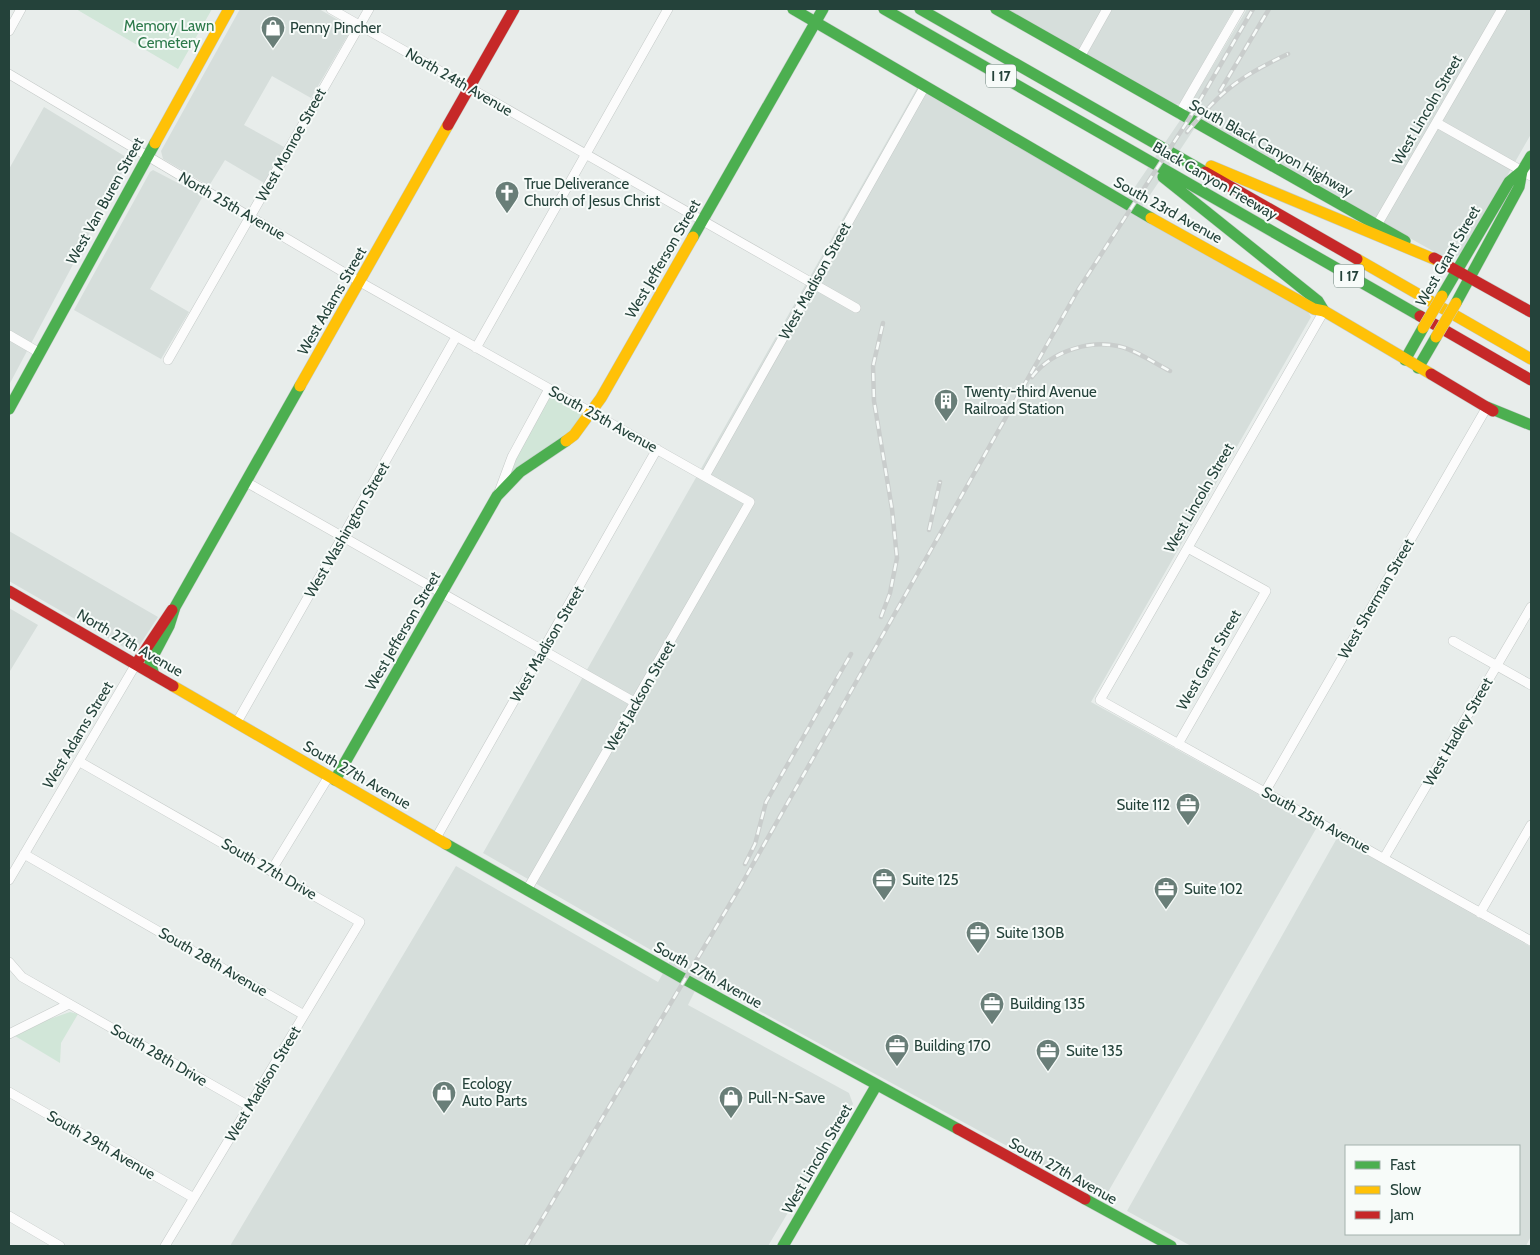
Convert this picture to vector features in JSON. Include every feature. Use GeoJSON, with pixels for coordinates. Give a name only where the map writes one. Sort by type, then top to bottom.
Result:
{"type":"FeatureCollection","features":[{"type":"Feature","properties":{"kind":"main road","name":"West Van Buren Street"},"geometry":{"type":"LineString","coordinates":[[9,409],[229,9]]}},
{"type":"Feature","properties":{"kind":"main road","name":"West Adams Street"},"geometry":{"type":"LineString","coordinates":[[136,664],[162,622],[175,607],[514,9]]}},
{"type":"Feature","properties":{"kind":"main road","name":"South 23rd Avenue"},"geometry":{"type":"LineString","coordinates":[[793,9],[1131,207],[1314,309],[1324,311],[1418,368],[1531,432]]}},
{"type":"Feature","properties":{"kind":"main road","name":"West Jefferson Street"},"geometry":{"type":"LineString","coordinates":[[332,778],[442,594],[497,496],[520,472],[574,435],[592,412],[823,9]]}},
{"type":"Feature","properties":{"kind":"main road","name":"Black Canyon Freeway"},"geometry":{"type":"LineString","coordinates":[[884,9],[1531,380]]}},
{"type":"Feature","properties":{"kind":"main road","name":"Black Canyon Freeway"},"geometry":{"type":"LineString","coordinates":[[920,9],[1531,359]]}},
{"type":"Feature","properties":{"kind":"main road","name":"South Black Canyon Highway"},"geometry":{"type":"LineString","coordinates":[[996,9],[1531,312]]}},
{"type":"Feature","properties":{"kind":"main road"},"geometry":{"type":"LineString","coordinates":[[1140,135],[1336,220],[1440,262]]}},
{"type":"Feature","properties":{"kind":"main road"},"geometry":{"type":"LineString","coordinates":[[1118,143],[1318,301],[1324,311]]}},
{"type":"Feature","properties":{"kind":"main road","name":"West Grant Street"},"geometry":{"type":"LineString","coordinates":[[1418,368],[1471,277],[1518,187],[1527,174],[1531,156]]}},
{"type":"Feature","properties":{"kind":"main road","name":"West Grant Street"},"geometry":{"type":"LineString","coordinates":[[1405,360],[1509,182],[1527,174]]}},
{"type":"Feature","properties":{"kind":"main road"},"geometry":{"type":"LineString","coordinates":[[1486,407],[1531,425]]}},
{"type":"Feature","properties":{"kind":"main road","name":"North 27th Avenue"},"geometry":{"type":"LineString","coordinates":[[9,591],[236,722]]}},
{"type":"Feature","properties":{"kind":"main road","name":"West Adams Street"},"geometry":{"type":"LineString","coordinates":[[154,674],[150,662],[169,626],[175,607]]}},
{"type":"Feature","properties":{"kind":"main road","name":"South 27th Avenue"},"geometry":{"type":"LineString","coordinates":[[236,722],[527,890],[876,1086],[1171,1246]]}},
{"type":"Feature","properties":{"kind":"main road","name":"West Lincoln Street"},"geometry":{"type":"LineString","coordinates":[[783,1246],[876,1086]]}},
{"type":"Feature","properties":{"kind":"street"},"geometry":{"type":"LineString","coordinates":[[9,31],[21,9]]}},
{"type":"Feature","properties":{"kind":"street","name":"North 24th Avenue"},"geometry":{"type":"LineString","coordinates":[[331,9],[856,308]]}},
{"type":"Feature","properties":{"kind":"street","name":"West Monroe Street"},"geometry":{"type":"LineString","coordinates":[[168,360],[368,9]]}},
{"type":"Feature","properties":{"kind":"street"},"geometry":{"type":"LineString","coordinates":[[476,348],[668,9]]}},
{"type":"Feature","properties":{"kind":"street"},"geometry":{"type":"LineString","coordinates":[[1080,57],[1107,9]]}},
{"type":"Feature","properties":{"kind":"street"},"geometry":{"type":"LineString","coordinates":[[1179,114],[1240,9]]}},
{"type":"Feature","properties":{"kind":"street","name":"West Lincoln Street"},"geometry":{"type":"LineString","coordinates":[[1377,225],[1502,9]]}},
{"type":"Feature","properties":{"kind":"street","name":"North 25th Avenue"},"geometry":{"type":"LineString","coordinates":[[9,74],[146,157],[456,337]]}},
{"type":"Feature","properties":{"kind":"street","name":"West Madison Street"},"geometry":{"type":"LineString","coordinates":[[705,476],[925,86]]}},
{"type":"Feature","properties":{"kind":"street"},"geometry":{"type":"LineString","coordinates":[[1437,123],[1527,174]]}},
{"type":"Feature","properties":{"kind":"street","name":"West Lincoln Street"},"geometry":{"type":"LineString","coordinates":[[1100,700],[1324,311]]}},
{"type":"Feature","properties":{"kind":"street"},"geometry":{"type":"LineString","coordinates":[[9,335],[40,353]]}},
{"type":"Feature","properties":{"kind":"street","name":"South 25th Avenue"},"geometry":{"type":"LineString","coordinates":[[456,337],[750,502]]}},
{"type":"Feature","properties":{"kind":"street","name":"West Washington Street"},"geometry":{"type":"LineString","coordinates":[[236,722],[456,337]]}},
{"type":"Feature","properties":{"kind":"street","name":"West Jefferson Street"},"geometry":{"type":"LineString","coordinates":[[497,496],[512,457],[549,389]]}},
{"type":"Feature","properties":{"kind":"street","name":"West Sherman Street"},"geometry":{"type":"LineString","coordinates":[[1266,792],[1486,407]]}},
{"type":"Feature","properties":{"kind":"street","name":"West Madison Street"},"geometry":{"type":"LineString","coordinates":[[436,838],[657,449]]}},
{"type":"Feature","properties":{"kind":"street"},"geometry":{"type":"LineString","coordinates":[[246,482],[636,703]]}},
{"type":"Feature","properties":{"kind":"street","name":"West Jackson Street"},"geometry":{"type":"LineString","coordinates":[[527,890],[750,502]]}},
{"type":"Feature","properties":{"kind":"street","name":"West Grant Street"},"geometry":{"type":"LineString","coordinates":[[1178,744],[1266,591],[1188,548]]}},
{"type":"Feature","properties":{"kind":"street","name":"West Hadley Street"},"geometry":{"type":"LineString","coordinates":[[1384,858],[1531,607]]}},
{"type":"Feature","properties":{"kind":"street"},"geometry":{"type":"LineString","coordinates":[[1454,641],[1531,685]]}},
{"type":"Feature","properties":{"kind":"street","name":"West Adams Street"},"geometry":{"type":"LineString","coordinates":[[9,880],[136,664]]}},
{"type":"Feature","properties":{"kind":"street","name":"South 25th Avenue"},"geometry":{"type":"LineString","coordinates":[[1100,700],[1531,941]]}},
{"type":"Feature","properties":{"kind":"street","name":"South 27th Drive"},"geometry":{"type":"LineString","coordinates":[[80,762],[360,922]]}},
{"type":"Feature","properties":{"kind":"street","name":"West Jefferson Street"},"geometry":{"type":"LineString","coordinates":[[271,871],[332,778]]}},
{"type":"Feature","properties":{"kind":"street"},"geometry":{"type":"LineString","coordinates":[[1480,913],[1531,825]]}},
{"type":"Feature","properties":{"kind":"street","name":"South 28th Avenue"},"geometry":{"type":"LineString","coordinates":[[24,854],[304,1015]]}},
{"type":"Feature","properties":{"kind":"street","name":"West Madison Street"},"geometry":{"type":"LineString","coordinates":[[165,1246],[360,922]]}},
{"type":"Feature","properties":{"kind":"street","name":"South 28th Drive"},"geometry":{"type":"LineString","coordinates":[[9,962],[22,977],[249,1106]]}},
{"type":"Feature","properties":{"kind":"street"},"geometry":{"type":"LineString","coordinates":[[9,1034],[69,1004]]}},
{"type":"Feature","properties":{"kind":"street","name":"South 29th Avenue"},"geometry":{"type":"LineString","coordinates":[[9,1092],[194,1198]]}},
{"type":"Feature","properties":{"kind":"street"},"geometry":{"type":"LineString","coordinates":[[9,1216],[60,1246]]}},
{"type":"Feature","properties":{"kind":"shaded area"},"geometry":{"type":"Polygon","coordinates":[[[240,9],[319,9],[352,28],[311,98],[272,76],[244,125],[284,147],[264,183],[225,160],[209,186],[163,159],[161,151],[240,9]]]}},
{"type":"Feature","properties":{"kind":"shaded area"},"geometry":{"type":"Polygon","coordinates":[[[1005,9],[1234,9],[1180,103],[1176,105],[1005,9]]]}},
{"type":"Feature","properties":{"kind":"shaded area"},"geometry":{"type":"Polygon","coordinates":[[[1247,9],[1531,9],[1531,134],[1463,253],[1453,258],[1440,255],[1200,120],[1138,213],[1307,310],[1311,317],[1091,702],[1317,827],[1104,1199],[701,979],[688,1005],[849,1093],[853,1104],[768,1246],[230,1246],[456,866],[658,982],[670,961],[483,853],[917,88],[1122,206],[1181,119],[1247,9]]]}},
{"type":"Feature","properties":{"kind":"shaded area"},"geometry":{"type":"Polygon","coordinates":[[[44,107],[126,157],[128,161],[9,385],[9,169],[44,107]]]}},
{"type":"Feature","properties":{"kind":"shaded area"},"geometry":{"type":"Polygon","coordinates":[[[153,170],[203,196],[150,289],[189,312],[161,359],[74,310],[150,172],[153,170]]]}},
{"type":"Feature","properties":{"kind":"shaded area"},"geometry":{"type":"Polygon","coordinates":[[[9,531],[158,617],[139,646],[127,649],[9,581],[9,531]]]}},
{"type":"Feature","properties":{"kind":"shaded area"},"geometry":{"type":"Polygon","coordinates":[[[9,608],[38,625],[10,671],[9,670],[9,608]]]}},
{"type":"Feature","properties":{"kind":"shaded area"},"geometry":{"type":"Polygon","coordinates":[[[1337,838],[1531,947],[1531,1236],[1526,1246],[1191,1246],[1127,1211],[1337,838]]]}},
{"type":"Feature","properties":{"kind":"green space","name":"Memory Lawn Cemetery"},"geometry":{"type":"Polygon","coordinates":[[[76,9],[212,9],[178,69],[76,9]]]}},
{"type":"Feature","properties":{"kind":"green space"},"geometry":{"type":"Polygon","coordinates":[[[549,389],[591,412],[582,426],[511,481],[507,473],[549,389]]]}},
{"type":"Feature","properties":{"kind":"green space"},"geometry":{"type":"Polygon","coordinates":[[[70,1012],[78,1014],[61,1043],[60,1063],[15,1036],[44,1021],[70,1012]]]}},
{"type":"Feature","properties":{"kind":"railway"},"geometry":{"type":"LineString","coordinates":[[526,1246],[740,887],[1078,290],[1189,119],[1253,9]]}},
{"type":"Feature","properties":{"kind":"railway"},"geometry":{"type":"LineString","coordinates":[[1220,91],[1269,9]]}},
{"type":"Feature","properties":{"kind":"railway"},"geometry":{"type":"LineString","coordinates":[[1187,132],[1210,106],[1232,86],[1288,54]]}},
{"type":"Feature","properties":{"kind":"railway"},"geometry":{"type":"LineString","coordinates":[[881,617],[890,593],[897,558],[892,509],[874,401],[873,366],[883,323]]}},
{"type":"Feature","properties":{"kind":"railway"},"geometry":{"type":"LineString","coordinates":[[1032,377],[1040,368],[1062,353],[1087,346],[1100,345],[1113,345],[1131,350],[1170,371]]}},
{"type":"Feature","properties":{"kind":"railway"},"geometry":{"type":"LineString","coordinates":[[929,530],[940,482]]}},
{"type":"Feature","properties":{"kind":"railway"},"geometry":{"type":"LineString","coordinates":[[745,864],[755,844],[766,802],[851,654]]}},
{"type":"Feature","properties":{"kind":"traffic: fast"},"geometry":{"type":"LineString","coordinates":[[793,9],[1151,218]]}},
{"type":"Feature","properties":{"kind":"traffic: fast"},"geometry":{"type":"LineString","coordinates":[[693,237],[823,9]]}},
{"type":"Feature","properties":{"kind":"traffic: fast"},"geometry":{"type":"LineString","coordinates":[[884,9],[1420,316]]}},
{"type":"Feature","properties":{"kind":"traffic: fast"},"geometry":{"type":"LineString","coordinates":[[920,9],[1205,172]]}},
{"type":"Feature","properties":{"kind":"traffic: fast"},"geometry":{"type":"LineString","coordinates":[[996,9],[1405,241]]}},
{"type":"Feature","properties":{"kind":"traffic: fast"},"geometry":{"type":"LineString","coordinates":[[9,409],[155,143]]}},
{"type":"Feature","properties":{"kind":"traffic: fast"},"geometry":{"type":"LineString","coordinates":[[1456,303],[1519,187],[1522,171],[1531,156]]}},
{"type":"Feature","properties":{"kind":"traffic: fast"},"geometry":{"type":"LineString","coordinates":[[1442,296],[1509,182],[1522,171]]}},
{"type":"Feature","properties":{"kind":"traffic: fast"},"geometry":{"type":"LineString","coordinates":[[1163,177],[1318,301],[1324,311]]}},
{"type":"Feature","properties":{"kind":"traffic: fast"},"geometry":{"type":"LineString","coordinates":[[1405,360],[1423,328]]}},
{"type":"Feature","properties":{"kind":"traffic: fast"},"geometry":{"type":"LineString","coordinates":[[1418,368],[1436,337]]}},
{"type":"Feature","properties":{"kind":"traffic: fast"},"geometry":{"type":"LineString","coordinates":[[154,675],[150,662],[169,626],[175,607],[300,386]]}},
{"type":"Feature","properties":{"kind":"traffic: fast"},"geometry":{"type":"LineString","coordinates":[[1487,407],[1531,425]]}},
{"type":"Feature","properties":{"kind":"traffic: fast"},"geometry":{"type":"LineString","coordinates":[[335,780],[497,496],[520,472],[566,441]]}},
{"type":"Feature","properties":{"kind":"traffic: fast"},"geometry":{"type":"LineString","coordinates":[[446,844],[686,980],[958,1129]]}},
{"type":"Feature","properties":{"kind":"traffic: fast"},"geometry":{"type":"LineString","coordinates":[[783,1246],[876,1086]]}},
{"type":"Feature","properties":{"kind":"traffic: fast"},"geometry":{"type":"LineString","coordinates":[[1085,1199],[1171,1246]]}},
{"type":"Feature","properties":{"kind":"traffic: slow"},"geometry":{"type":"LineString","coordinates":[[155,143],[229,9]]}},
{"type":"Feature","properties":{"kind":"traffic: slow"},"geometry":{"type":"LineString","coordinates":[[300,386],[448,125]]}},
{"type":"Feature","properties":{"kind":"traffic: slow"},"geometry":{"type":"LineString","coordinates":[[1211,166],[1441,262]]}},
{"type":"Feature","properties":{"kind":"traffic: slow"},"geometry":{"type":"LineString","coordinates":[[1151,218],[1314,309],[1324,311],[1431,374]]}},
{"type":"Feature","properties":{"kind":"traffic: slow"},"geometry":{"type":"LineString","coordinates":[[566,441],[574,435],[601,398],[693,237]]}},
{"type":"Feature","properties":{"kind":"traffic: slow"},"geometry":{"type":"LineString","coordinates":[[1357,259],[1531,359]]}},
{"type":"Feature","properties":{"kind":"traffic: slow"},"geometry":{"type":"LineString","coordinates":[[1423,328],[1442,296]]}},
{"type":"Feature","properties":{"kind":"traffic: slow"},"geometry":{"type":"LineString","coordinates":[[1436,337],[1456,303]]}},
{"type":"Feature","properties":{"kind":"traffic: slow"},"geometry":{"type":"LineString","coordinates":[[173,686],[446,844]]}},
{"type":"Feature","properties":{"kind":"traffic: jam"},"geometry":{"type":"LineString","coordinates":[[448,125],[514,9]]}},
{"type":"Feature","properties":{"kind":"traffic: jam"},"geometry":{"type":"LineString","coordinates":[[1205,172],[1357,259]]}},
{"type":"Feature","properties":{"kind":"traffic: jam"},"geometry":{"type":"LineString","coordinates":[[1434,258],[1531,312]]}},
{"type":"Feature","properties":{"kind":"traffic: jam"},"geometry":{"type":"LineString","coordinates":[[1420,316],[1531,380]]}},
{"type":"Feature","properties":{"kind":"traffic: jam"},"geometry":{"type":"LineString","coordinates":[[1431,374],[1493,411]]}},
{"type":"Feature","properties":{"kind":"traffic: jam"},"geometry":{"type":"LineString","coordinates":[[9,591],[173,686]]}},
{"type":"Feature","properties":{"kind":"traffic: jam"},"geometry":{"type":"LineString","coordinates":[[136,664],[172,610]]}},
{"type":"Feature","properties":{"kind":"traffic: jam"},"geometry":{"type":"LineString","coordinates":[[958,1129],[1085,1199]]}},
{"type":"Feature","properties":{"kind":"place","name":"Penny Pincher"},"geometry":{"type":"Point","coordinates":[273,49]}},
{"type":"Feature","properties":{"kind":"place","name":"True Deliverance Church of Jesus Christ"},"geometry":{"type":"Point","coordinates":[507,214]}},
{"type":"Feature","properties":{"kind":"place","name":"Twenty-third Avenue Railroad Station"},"geometry":{"type":"Point","coordinates":[946,422]}},
{"type":"Feature","properties":{"kind":"place","name":"Suite 112"},"geometry":{"type":"Point","coordinates":[1188,826]}},
{"type":"Feature","properties":{"kind":"place","name":"Suite 125"},"geometry":{"type":"Point","coordinates":[884,901]}},
{"type":"Feature","properties":{"kind":"place","name":"Suite 102"},"geometry":{"type":"Point","coordinates":[1166,910]}},
{"type":"Feature","properties":{"kind":"place","name":"Suite 130B"},"geometry":{"type":"Point","coordinates":[978,954]}},
{"type":"Feature","properties":{"kind":"place","name":"Building 135"},"geometry":{"type":"Point","coordinates":[992,1025]}},
{"type":"Feature","properties":{"kind":"place","name":"Building 170"},"geometry":{"type":"Point","coordinates":[897,1067]}},
{"type":"Feature","properties":{"kind":"place","name":"Suite 135"},"geometry":{"type":"Point","coordinates":[1048,1072]}},
{"type":"Feature","properties":{"kind":"place","name":"Ecology Auto Parts"},"geometry":{"type":"Point","coordinates":[444,1114]}},
{"type":"Feature","properties":{"kind":"place","name":"Pull-N-Save"},"geometry":{"type":"Point","coordinates":[731,1119]}}]}
